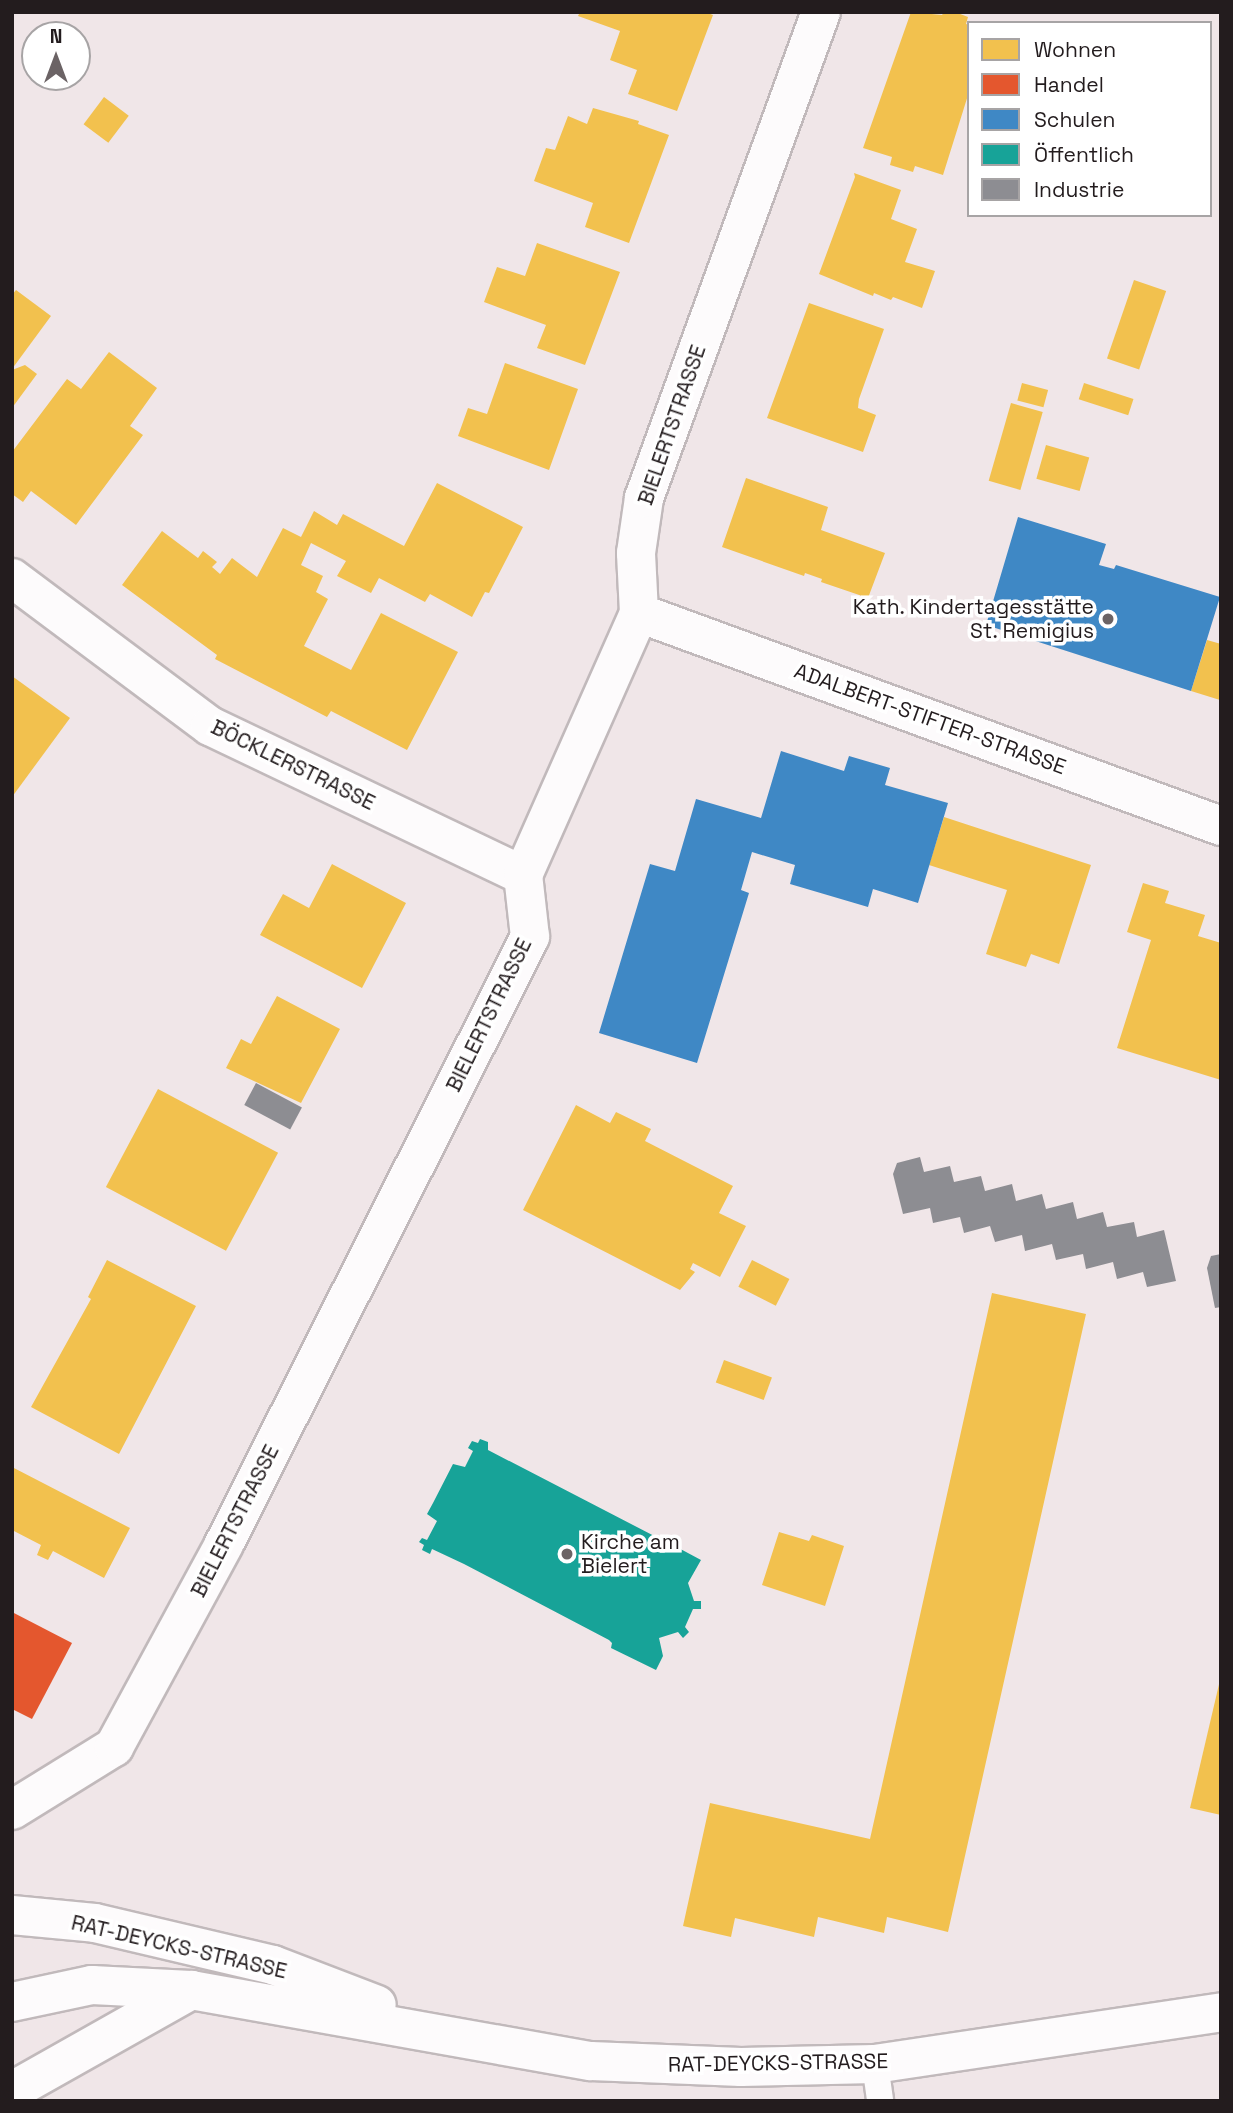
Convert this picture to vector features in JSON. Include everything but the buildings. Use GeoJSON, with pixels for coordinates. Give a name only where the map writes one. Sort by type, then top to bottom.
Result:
{"type":"FeatureCollection","features":[{"type":"Feature","properties":{"kind":"street","name":"BIELERTSTRASSE"},"geometry":{"type":"LineString","coordinates":[[12,1810],[114,1747],[200,1591],[530,937],[523,875],[639,613],[636,553],[644,498],[821,12]]}},
{"type":"Feature","properties":{"kind":"street","name":"BÖCKLERSTRASSE"},"geometry":{"type":"LineString","coordinates":[[12,578],[210,726],[523,875]]}},
{"type":"Feature","properties":{"kind":"street","name":"ADALBERT-STIFTER-STRASSE"},"geometry":{"type":"LineString","coordinates":[[639,613],[1221,826]]}},
{"type":"Feature","properties":{"kind":"street","name":"RAT-DEYCKS-STRASSE"},"geometry":{"type":"LineString","coordinates":[[12,1914],[95,1923],[273,1965],[461,2036]]}},
{"type":"Feature","properties":{"kind":"street","name":"RAT-DEYCKS-STRASSE"},"geometry":{"type":"LineString","coordinates":[[12,2002],[92,1985],[191,1990],[592,2061],[705,2067],[878,2082],[1221,2012]]}},
{"type":"Feature","properties":{"kind":"street"},"geometry":{"type":"LineString","coordinates":[[12,2091],[191,1990]]}},
{"type":"Feature","properties":{"kind":"place","name":"Kath. Kindertagesstätte St. Remigius"},"geometry":{"type":"Point","coordinates":[1108,619]}},
{"type":"Feature","properties":{"kind":"place","name":"Kirche am Bielert"},"geometry":{"type":"Point","coordinates":[567,1554]}}]}
